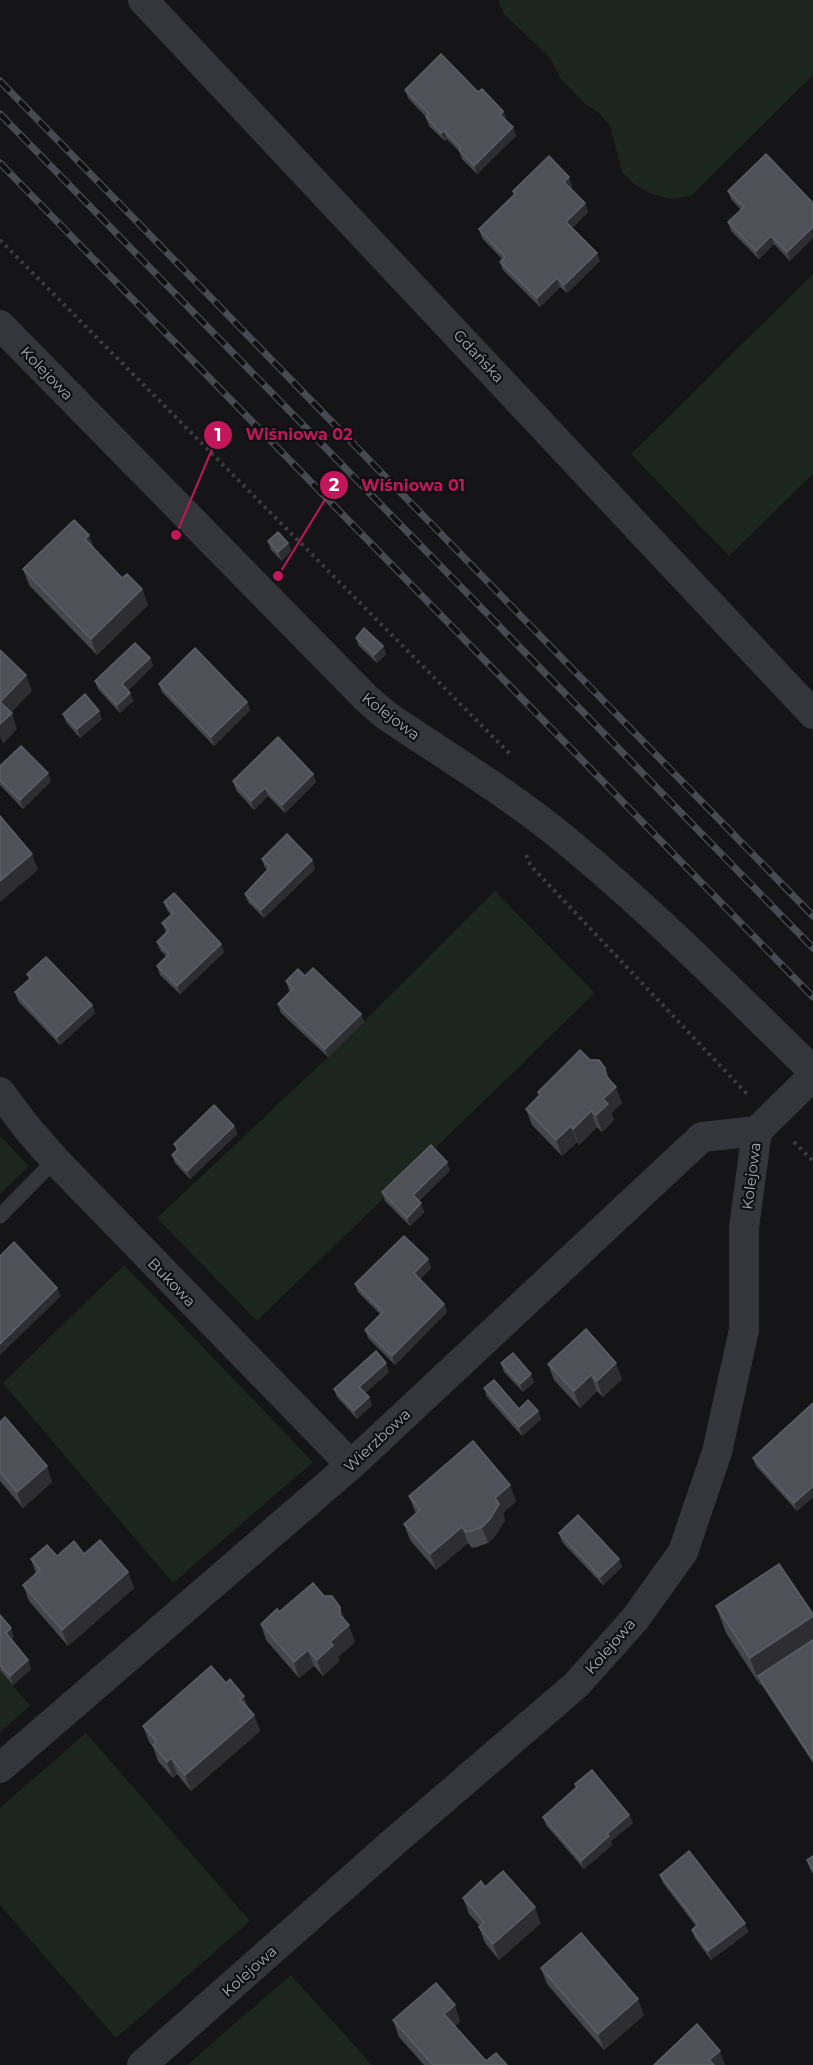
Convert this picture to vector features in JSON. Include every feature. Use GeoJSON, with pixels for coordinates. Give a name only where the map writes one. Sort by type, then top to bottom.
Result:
{"type":"FeatureCollection","features":[{"type":"Feature","properties":{"kind":"street","name":"Gdańska"},"geometry":{"type":"LineString","coordinates":[[143,0],[813,714]]}},
{"type":"Feature","properties":{"kind":"street","name":"Kolejowa"},"geometry":{"type":"LineString","coordinates":[[0,327],[367,699],[387,716],[564,838],[654,918],[813,1071]]}},
{"type":"Feature","properties":{"kind":"street","name":"Kolejowa"},"geometry":{"type":"LineString","coordinates":[[142,2065],[396,1840],[576,1685],[634,1619],[683,1552],[717,1452],[744,1330],[744,1227],[757,1131],[813,1076]]}},
{"type":"Feature","properties":{"kind":"street","name":"Bukowa"},"geometry":{"type":"LineString","coordinates":[[0,1092],[55,1160],[351,1465]]}},
{"type":"Feature","properties":{"kind":"street","name":"Wierzbowa"},"geometry":{"type":"LineString","coordinates":[[0,1768],[351,1465],[702,1137],[757,1131]]}},
{"type":"Feature","properties":{"kind":"lane"},"geometry":{"type":"LineString","coordinates":[[0,1216],[55,1160]]}},
{"type":"Feature","properties":{"kind":"path"},"geometry":{"type":"LineString","coordinates":[[0,240],[485,726],[517,761]]}},
{"type":"Feature","properties":{"kind":"path"},"geometry":{"type":"LineString","coordinates":[[525,854],[531,866],[747,1094]]}},
{"type":"Feature","properties":{"kind":"path"},"geometry":{"type":"LineString","coordinates":[[791,1138],[813,1161]]}},
{"type":"Feature","properties":{"kind":"shaded area"},"geometry":{"type":"Polygon","coordinates":[[[498,0],[813,0],[813,75],[691,196],[670,199],[652,194],[634,184],[622,172],[610,126],[561,79],[550,58],[504,14],[498,0]]]}},
{"type":"Feature","properties":{"kind":"shaded area"},"geometry":{"type":"Polygon","coordinates":[[[813,274],[813,474],[729,556],[631,454],[813,274]]]}},
{"type":"Feature","properties":{"kind":"shaded area"},"geometry":{"type":"Polygon","coordinates":[[[495,891],[595,993],[257,1321],[157,1218],[328,1057],[495,891]]]}},
{"type":"Feature","properties":{"kind":"shaded area"},"geometry":{"type":"Polygon","coordinates":[[[0,1136],[29,1166],[0,1194],[0,1136]]]}},
{"type":"Feature","properties":{"kind":"shaded area"},"geometry":{"type":"Polygon","coordinates":[[[124,1265],[313,1462],[173,1583],[3,1383],[124,1265]]]}},
{"type":"Feature","properties":{"kind":"shaded area"},"geometry":{"type":"Polygon","coordinates":[[[0,1670],[30,1706],[0,1732],[0,1670]]]}},
{"type":"Feature","properties":{"kind":"shaded area"},"geometry":{"type":"Polygon","coordinates":[[[86,1733],[250,1921],[116,2038],[0,1905],[0,1808],[86,1733]]]}},
{"type":"Feature","properties":{"kind":"shaded area"},"geometry":{"type":"Polygon","coordinates":[[[291,1975],[372,2065],[187,2065],[291,1975]]]}},
{"type":"Feature","properties":{"kind":"building"},"geometry":{"type":"Polygon","coordinates":[[[441,54],[478,92],[482,89],[503,111],[500,115],[513,127],[474,166],[459,150],[461,148],[444,131],[441,133],[426,117],[429,114],[405,90],[441,54]]]}},
{"type":"Feature","properties":{"kind":"building"},"geometry":{"type":"Polygon","coordinates":[[[766,154],[813,203],[813,227],[787,252],[771,236],[756,251],[728,222],[744,207],[728,191],[766,154]]]}},
{"type":"Feature","properties":{"kind":"building"},"geometry":{"type":"Polygon","coordinates":[[[549,156],[569,177],[564,182],[585,203],[566,222],[597,253],[564,285],[557,278],[537,298],[500,262],[505,257],[479,229],[549,156]]]}},
{"type":"Feature","properties":{"kind":"building"},"geometry":{"type":"Polygon","coordinates":[[[74,520],[89,535],[85,539],[122,578],[127,574],[142,589],[91,639],[23,569],[74,520]]]}},
{"type":"Feature","properties":{"kind":"building"},"geometry":{"type":"Polygon","coordinates":[[[278,532],[288,543],[278,552],[268,541],[278,532]]]}},
{"type":"Feature","properties":{"kind":"building"},"geometry":{"type":"Polygon","coordinates":[[[364,628],[383,646],[374,655],[356,638],[364,628]]]}},
{"type":"Feature","properties":{"kind":"building"},"geometry":{"type":"Polygon","coordinates":[[[135,643],[150,658],[122,684],[130,693],[117,705],[95,681],[135,643]]]}},
{"type":"Feature","properties":{"kind":"building"},"geometry":{"type":"Polygon","coordinates":[[[195,648],[247,702],[211,737],[159,684],[195,648]]]}},
{"type":"Feature","properties":{"kind":"building"},"geometry":{"type":"Polygon","coordinates":[[[0,650],[26,675],[0,702],[0,650]]]}},
{"type":"Feature","properties":{"kind":"building"},"geometry":{"type":"Polygon","coordinates":[[[85,694],[99,711],[77,729],[63,714],[85,694]]]}},
{"type":"Feature","properties":{"kind":"building"},"geometry":{"type":"Polygon","coordinates":[[[0,702],[12,713],[0,724],[0,702]]]}},
{"type":"Feature","properties":{"kind":"building"},"geometry":{"type":"Polygon","coordinates":[[[278,737],[313,774],[282,805],[265,788],[251,801],[233,781],[278,737]]]}},
{"type":"Feature","properties":{"kind":"building"},"geometry":{"type":"Polygon","coordinates":[[[21,746],[48,773],[20,800],[0,780],[0,766],[21,746]]]}},
{"type":"Feature","properties":{"kind":"building"},"geometry":{"type":"Polygon","coordinates":[[[0,816],[32,854],[0,881],[0,816]]]}},
{"type":"Feature","properties":{"kind":"building"},"geometry":{"type":"Polygon","coordinates":[[[287,834],[312,860],[261,910],[245,894],[270,867],[262,859],[287,834]]]}},
{"type":"Feature","properties":{"kind":"building"},"geometry":{"type":"Polygon","coordinates":[[[174,893],[221,944],[177,986],[157,966],[169,954],[157,942],[169,930],[162,923],[173,913],[164,902],[174,893]]]}},
{"type":"Feature","properties":{"kind":"building"},"geometry":{"type":"Polygon","coordinates":[[[46,957],[92,1005],[57,1037],[15,992],[31,978],[27,974],[46,957]]]}},
{"type":"Feature","properties":{"kind":"building"},"geometry":{"type":"Polygon","coordinates":[[[313,968],[361,1014],[325,1049],[278,1004],[293,989],[286,981],[298,969],[305,976],[313,968]]]}},
{"type":"Feature","properties":{"kind":"building"},"geometry":{"type":"Polygon","coordinates":[[[580,1050],[590,1060],[599,1060],[605,1068],[606,1076],[616,1087],[603,1099],[608,1104],[596,1115],[591,1111],[573,1129],[571,1126],[556,1140],[526,1109],[540,1095],[538,1092],[580,1050]]]}},
{"type":"Feature","properties":{"kind":"building"},"geometry":{"type":"Polygon","coordinates":[[[214,1105],[234,1126],[187,1171],[172,1155],[178,1149],[174,1144],[214,1105]]]}},
{"type":"Feature","properties":{"kind":"building"},"geometry":{"type":"Polygon","coordinates":[[[431,1145],[447,1162],[413,1195],[421,1203],[407,1218],[382,1192],[431,1145]]]}},
{"type":"Feature","properties":{"kind":"building"},"geometry":{"type":"Polygon","coordinates":[[[404,1236],[428,1259],[414,1273],[444,1304],[392,1356],[365,1330],[383,1312],[355,1284],[404,1236]]]}},
{"type":"Feature","properties":{"kind":"building"},"geometry":{"type":"Polygon","coordinates":[[[14,1242],[57,1288],[0,1344],[0,1256],[14,1242]]]}},
{"type":"Feature","properties":{"kind":"building"},"geometry":{"type":"Polygon","coordinates":[[[586,1329],[616,1363],[597,1381],[591,1375],[574,1391],[548,1364],[586,1329]]]}},
{"type":"Feature","properties":{"kind":"building"},"geometry":{"type":"Polygon","coordinates":[[[376,1351],[386,1363],[359,1387],[369,1397],[354,1411],[334,1389],[376,1351]]]}},
{"type":"Feature","properties":{"kind":"building"},"geometry":{"type":"Polygon","coordinates":[[[513,1353],[531,1374],[520,1384],[501,1363],[513,1353]]]}},
{"type":"Feature","properties":{"kind":"building"},"geometry":{"type":"Polygon","coordinates":[[[494,1380],[519,1409],[528,1400],[538,1411],[519,1427],[484,1388],[494,1380]]]}},
{"type":"Feature","properties":{"kind":"building"},"geometry":{"type":"Polygon","coordinates":[[[813,1403],[813,1486],[794,1503],[753,1458],[813,1403]]]}},
{"type":"Feature","properties":{"kind":"building"},"geometry":{"type":"Polygon","coordinates":[[[5,1417],[47,1466],[17,1492],[0,1472],[0,1422],[5,1417]]]}},
{"type":"Feature","properties":{"kind":"building"},"geometry":{"type":"Polygon","coordinates":[[[473,1441],[510,1485],[495,1498],[499,1504],[482,1527],[466,1532],[462,1527],[430,1554],[404,1524],[420,1510],[409,1496],[473,1441]]]}},
{"type":"Feature","properties":{"kind":"building"},"geometry":{"type":"Polygon","coordinates":[[[578,1515],[619,1559],[600,1577],[559,1533],[578,1515]]]}},
{"type":"Feature","properties":{"kind":"building"},"geometry":{"type":"Polygon","coordinates":[[[100,1540],[128,1572],[62,1630],[23,1585],[40,1570],[31,1559],[47,1545],[57,1556],[74,1541],[84,1554],[100,1540]]]}},
{"type":"Feature","properties":{"kind":"building"},"geometry":{"type":"Polygon","coordinates":[[[779,1564],[813,1616],[750,1658],[716,1606],[779,1564]]]}},
{"type":"Feature","properties":{"kind":"building"},"geometry":{"type":"Polygon","coordinates":[[[313,1583],[324,1596],[332,1596],[340,1607],[340,1615],[349,1625],[330,1642],[333,1645],[317,1660],[308,1650],[294,1662],[261,1624],[277,1609],[279,1612],[313,1583]]]}},
{"type":"Feature","properties":{"kind":"building"},"geometry":{"type":"Polygon","coordinates":[[[0,1615],[11,1628],[6,1633],[28,1660],[10,1676],[0,1665],[0,1615]]]}},
{"type":"Feature","properties":{"kind":"building"},"geometry":{"type":"Polygon","coordinates":[[[813,1640],[813,1760],[758,1676],[813,1640]]]}},
{"type":"Feature","properties":{"kind":"building"},"geometry":{"type":"Polygon","coordinates":[[[211,1666],[226,1683],[230,1679],[244,1696],[240,1699],[254,1715],[185,1775],[171,1758],[167,1762],[153,1745],[157,1742],[143,1726],[211,1666]]]}},
{"type":"Feature","properties":{"kind":"building"},"geometry":{"type":"Polygon","coordinates":[[[592,1770],[629,1815],[581,1861],[543,1817],[577,1787],[575,1784],[592,1770]]]}},
{"type":"Feature","properties":{"kind":"building"},"geometry":{"type":"Polygon","coordinates":[[[689,1851],[745,1923],[708,1951],[692,1930],[698,1924],[660,1875],[689,1851]]]}},
{"type":"Feature","properties":{"kind":"building"},"geometry":{"type":"Polygon","coordinates":[[[813,1856],[813,1870],[807,1860],[813,1856]]]}},
{"type":"Feature","properties":{"kind":"building"},"geometry":{"type":"Polygon","coordinates":[[[503,1871],[535,1907],[493,1944],[479,1927],[484,1922],[463,1898],[481,1881],[485,1887],[503,1871]]]}},
{"type":"Feature","properties":{"kind":"building"},"geometry":{"type":"Polygon","coordinates":[[[581,1933],[638,1999],[598,2034],[541,1968],[581,1933]]]}},
{"type":"Feature","properties":{"kind":"building"},"geometry":{"type":"Polygon","coordinates":[[[436,1983],[455,2005],[444,2014],[486,2061],[496,2053],[507,2065],[433,2065],[393,2020],[436,1983]]]}},
{"type":"Feature","properties":{"kind":"building"},"geometry":{"type":"Polygon","coordinates":[[[697,2024],[720,2051],[709,2060],[714,2065],[654,2065],[697,2024]]]}},
{"type":"Feature","properties":{"kind":"railway"},"geometry":{"type":"LineString","coordinates":[[0,81],[813,916]]}},
{"type":"Feature","properties":{"kind":"railway"},"geometry":{"type":"LineString","coordinates":[[0,114],[813,948]]}},
{"type":"Feature","properties":{"kind":"railway"},"geometry":{"type":"LineString","coordinates":[[0,163],[813,997]]}},
{"type":"Feature","properties":{"kind":"place","name":"Wiśniowa 02"},"geometry":{"type":"Point","coordinates":[176,535]}},
{"type":"Feature","properties":{"kind":"place","name":"Wiśniowa 01"},"geometry":{"type":"Point","coordinates":[278,576]}}]}
